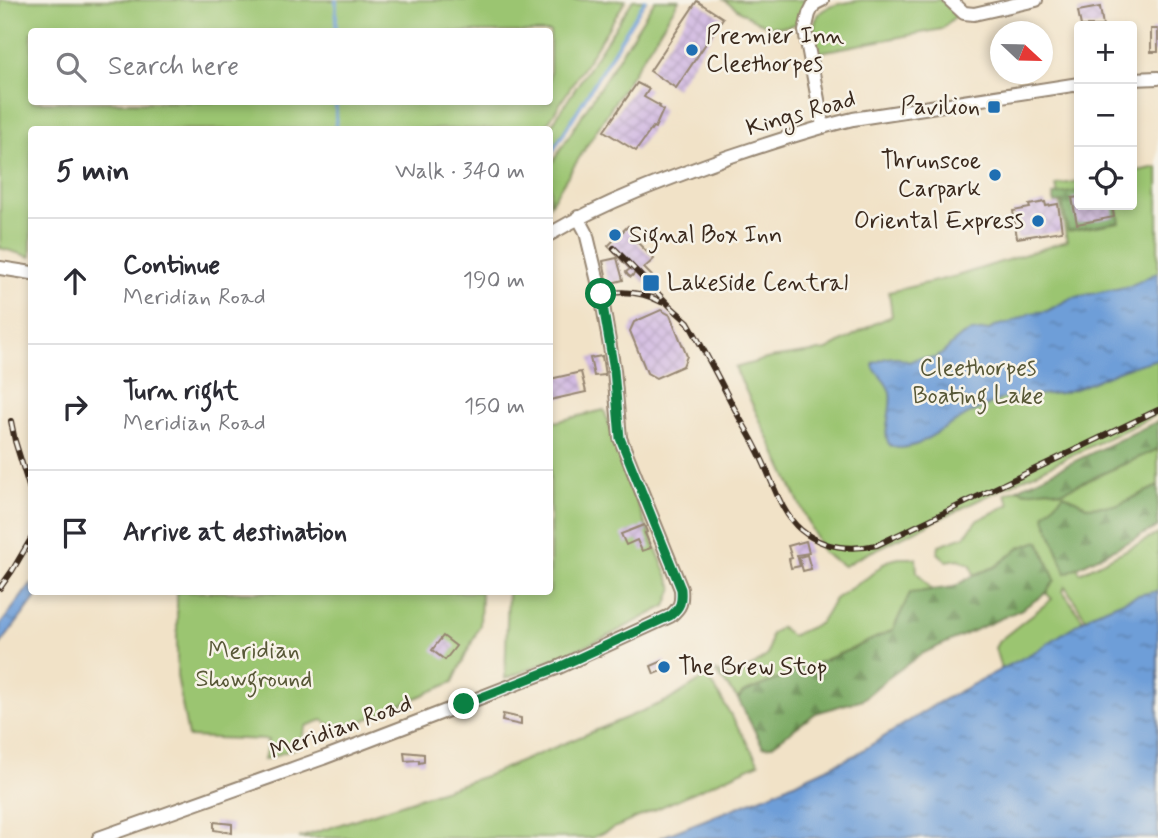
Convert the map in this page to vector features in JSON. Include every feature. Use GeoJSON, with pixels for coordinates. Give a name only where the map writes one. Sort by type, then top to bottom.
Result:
{"type":"FeatureCollection","features":[{"type":"Feature","properties":{"kind":"street"},"geometry":{"type":"LineString","coordinates":[[822,0],[814,4],[808,14],[805,31],[823,126]]}},
{"type":"Feature","properties":{"kind":"street"},"geometry":{"type":"LineString","coordinates":[[950,0],[964,13],[974,14],[1036,0]]}},
{"type":"Feature","properties":{"kind":"street"},"geometry":{"type":"LineString","coordinates":[[1137,79],[1158,78]]}},
{"type":"Feature","properties":{"kind":"street","name":"Kings Road"},"geometry":{"type":"LineString","coordinates":[[553,232],[578,217],[660,181],[823,126],[1074,85]]}},
{"type":"Feature","properties":{"kind":"street","name":"Meridian Road"},"geometry":{"type":"LineString","coordinates":[[99,838],[323,758],[559,667],[670,616],[678,609],[682,602],[681,589],[620,438],[614,370],[601,294],[586,232],[578,217]]}},
{"type":"Feature","properties":{"kind":"street"},"geometry":{"type":"LineString","coordinates":[[0,268],[28,272]]}},
{"type":"Feature","properties":{"kind":"green space"},"geometry":{"type":"Polygon","coordinates":[[[0,0],[626,0],[546,126],[28,126],[28,256],[0,248],[0,0]]]}},
{"type":"Feature","properties":{"kind":"green space"},"geometry":{"type":"Polygon","coordinates":[[[633,0],[646,0],[553,148],[551,126],[633,0]]]}},
{"type":"Feature","properties":{"kind":"green space"},"geometry":{"type":"Polygon","coordinates":[[[655,0],[679,0],[553,199],[553,161],[655,0]]]}},
{"type":"Feature","properties":{"kind":"green space"},"geometry":{"type":"Polygon","coordinates":[[[724,0],[812,0],[802,11],[796,24],[775,27],[758,22],[724,0]]]}},
{"type":"Feature","properties":{"kind":"green space"},"geometry":{"type":"Polygon","coordinates":[[[861,0],[942,0],[956,16],[942,29],[815,53],[814,27],[821,12],[836,5],[861,0]]]}},
{"type":"Feature","properties":{"kind":"green space","name":"Cleethorpes Boating Lake"},"geometry":{"type":"Polygon","coordinates":[[[1158,167],[1158,414],[844,566],[823,553],[735,368],[770,358],[827,350],[892,316],[889,292],[957,276],[1067,241],[1056,185],[1074,182],[1074,210],[1137,210],[1137,171],[1158,167]]]}},
{"type":"Feature","properties":{"kind":"green space"},"geometry":{"type":"Polygon","coordinates":[[[1074,192],[1074,210],[1118,210],[1120,222],[1068,231],[1062,202],[1055,203],[1053,195],[1074,192]]]}},
{"type":"Feature","properties":{"kind":"green space"},"geometry":{"type":"Polygon","coordinates":[[[604,410],[644,521],[673,588],[666,606],[604,638],[505,679],[508,595],[553,595],[553,422],[604,410]]]}},
{"type":"Feature","properties":{"kind":"green space"},"geometry":{"type":"Polygon","coordinates":[[[1158,421],[1158,449],[1061,492],[1048,489],[1026,492],[1017,489],[1158,421]]]}},
{"type":"Feature","properties":{"kind":"green space"},"geometry":{"type":"Polygon","coordinates":[[[1158,449],[1158,486],[1118,505],[1088,507],[1064,494],[1066,573],[1077,567],[1080,573],[1158,534],[1158,596],[1090,625],[1065,586],[1063,591],[1086,624],[1003,676],[995,648],[999,641],[1052,599],[1046,593],[1055,580],[1021,547],[995,567],[974,575],[971,565],[959,559],[947,561],[938,553],[939,545],[965,536],[976,521],[1010,504],[1005,494],[1017,489],[1026,492],[1048,489],[1061,492],[1158,449]]]}},
{"type":"Feature","properties":{"kind":"green space"},"geometry":{"type":"Polygon","coordinates":[[[1158,486],[1158,527],[1066,573],[1044,515],[1064,494],[1088,507],[1118,505],[1158,486]]]}},
{"type":"Feature","properties":{"kind":"green space"},"geometry":{"type":"Polygon","coordinates":[[[1039,541],[1055,580],[1046,593],[1022,609],[921,654],[863,699],[816,713],[771,746],[763,747],[738,699],[743,693],[893,630],[910,593],[954,587],[995,567],[1021,547],[1039,541]]]}},
{"type":"Feature","properties":{"kind":"green space"},"geometry":{"type":"Polygon","coordinates":[[[916,558],[917,572],[932,590],[910,594],[893,630],[743,693],[738,699],[715,671],[734,679],[768,655],[771,634],[781,627],[791,636],[820,623],[835,599],[887,561],[916,558]]]}},
{"type":"Feature","properties":{"kind":"green space","name":"Meridian Showground"},"geometry":{"type":"Polygon","coordinates":[[[177,595],[481,595],[480,625],[453,682],[340,731],[322,720],[306,726],[298,747],[264,760],[268,740],[188,737],[177,676],[177,595]]]}},
{"type":"Feature","properties":{"kind":"green space"},"geometry":{"type":"Polygon","coordinates":[[[708,676],[759,763],[592,838],[299,838],[488,775],[669,700],[708,676]]]}},
{"type":"Feature","properties":{"kind":"water"},"geometry":{"type":"Polygon","coordinates":[[[1158,272],[1158,359],[1123,369],[1061,393],[1003,398],[969,414],[918,444],[902,448],[892,447],[888,442],[886,434],[890,393],[875,370],[874,363],[895,357],[909,362],[918,358],[935,358],[963,335],[989,330],[1031,313],[1047,311],[1071,298],[1130,286],[1158,272]]]}},
{"type":"Feature","properties":{"kind":"water"},"geometry":{"type":"Polygon","coordinates":[[[28,588],[28,595],[38,595],[0,645],[0,625],[28,588]]]}},
{"type":"Feature","properties":{"kind":"water"},"geometry":{"type":"Polygon","coordinates":[[[1158,591],[1158,838],[659,838],[770,794],[855,755],[939,702],[1036,651],[1094,613],[1138,595],[1158,591]]]}},
{"type":"Feature","properties":{"kind":"building"},"geometry":{"type":"Polygon","coordinates":[[[697,1],[723,18],[676,88],[650,71],[697,1]]]}},
{"type":"Feature","properties":{"kind":"building"},"geometry":{"type":"Polygon","coordinates":[[[1100,7],[1102,21],[1080,21],[1078,11],[1100,7]]]}},
{"type":"Feature","properties":{"kind":"building"},"geometry":{"type":"Polygon","coordinates":[[[1151,29],[1158,29],[1158,52],[1151,52],[1151,29]]]}},
{"type":"Feature","properties":{"kind":"building"},"geometry":{"type":"Polygon","coordinates":[[[637,83],[649,89],[644,97],[663,110],[655,128],[653,127],[636,151],[604,131],[637,83]]]}},
{"type":"Feature","properties":{"kind":"building","name":"Oriental Express"},"geometry":{"type":"Polygon","coordinates":[[[1045,202],[1046,206],[1058,204],[1062,231],[1017,238],[1013,211],[1045,202]]]}},
{"type":"Feature","properties":{"kind":"building"},"geometry":{"type":"Polygon","coordinates":[[[1074,210],[1113,210],[1114,217],[1077,224],[1074,210]]]}},
{"type":"Feature","properties":{"kind":"building"},"geometry":{"type":"Polygon","coordinates":[[[628,226],[640,239],[637,242],[654,259],[644,268],[652,276],[645,283],[635,273],[631,277],[628,275],[626,272],[630,269],[608,246],[615,239],[611,235],[615,231],[619,235],[628,226]]]}},
{"type":"Feature","properties":{"kind":"building"},"geometry":{"type":"Polygon","coordinates":[[[617,258],[623,280],[608,284],[603,261],[617,258]]]}},
{"type":"Feature","properties":{"kind":"building"},"geometry":{"type":"Polygon","coordinates":[[[661,310],[670,315],[687,356],[683,366],[656,378],[647,373],[630,331],[634,322],[661,310]]]}},
{"type":"Feature","properties":{"kind":"building"},"geometry":{"type":"Polygon","coordinates":[[[602,356],[605,375],[594,376],[590,358],[602,356]]]}},
{"type":"Feature","properties":{"kind":"building"},"geometry":{"type":"Polygon","coordinates":[[[581,372],[586,392],[553,399],[553,378],[581,372]]]}},
{"type":"Feature","properties":{"kind":"building"},"geometry":{"type":"Polygon","coordinates":[[[644,525],[651,548],[642,551],[637,540],[626,545],[621,534],[644,525]]]}},
{"type":"Feature","properties":{"kind":"building"},"geometry":{"type":"Polygon","coordinates":[[[806,541],[809,553],[797,555],[800,566],[791,568],[789,559],[792,558],[788,546],[806,541]]]}},
{"type":"Feature","properties":{"kind":"building"},"geometry":{"type":"Polygon","coordinates":[[[807,555],[811,569],[803,571],[799,557],[807,555]]]}},
{"type":"Feature","properties":{"kind":"building"},"geometry":{"type":"Polygon","coordinates":[[[443,636],[456,646],[445,660],[432,650],[443,636]]]}},
{"type":"Feature","properties":{"kind":"building"},"geometry":{"type":"Polygon","coordinates":[[[665,660],[668,668],[654,674],[651,666],[665,660]]]}},
{"type":"Feature","properties":{"kind":"building"},"geometry":{"type":"Polygon","coordinates":[[[503,714],[521,718],[521,725],[502,721],[503,714]]]}},
{"type":"Feature","properties":{"kind":"building"},"geometry":{"type":"Polygon","coordinates":[[[404,752],[424,754],[424,762],[405,761],[404,752]]]}},
{"type":"Feature","properties":{"kind":"building"},"geometry":{"type":"Polygon","coordinates":[[[214,822],[232,824],[232,833],[214,830],[214,822]]]}},
{"type":"Feature","properties":{"kind":"waterway"},"geometry":{"type":"LineString","coordinates":[[336,0],[336,28]]}},
{"type":"Feature","properties":{"kind":"waterway"},"geometry":{"type":"LineString","coordinates":[[553,150],[645,0]]}},
{"type":"Feature","properties":{"kind":"waterway"},"geometry":{"type":"LineString","coordinates":[[336,105],[336,126]]}},
{"type":"Feature","properties":{"kind":"railway"},"geometry":{"type":"LineString","coordinates":[[614,248],[688,322],[794,523],[809,536],[837,547],[877,545],[1158,410]]}},
{"type":"Feature","properties":{"kind":"railway"},"geometry":{"type":"LineString","coordinates":[[611,293],[637,293],[661,302]]}},
{"type":"Feature","properties":{"kind":"railway"},"geometry":{"type":"LineString","coordinates":[[11,421],[28,483]]}},
{"type":"Feature","properties":{"kind":"railway"},"geometry":{"type":"LineString","coordinates":[[0,588],[28,544]]}},
{"type":"Feature","properties":{"kind":"place","name":"Premier Inn Cleethorpes"},"geometry":{"type":"Point","coordinates":[692,50]}},
{"type":"Feature","properties":{"kind":"place","name":"Pavilion"},"geometry":{"type":"Point","coordinates":[994,107]}},
{"type":"Feature","properties":{"kind":"place","name":"Thrunscoe Carpark"},"geometry":{"type":"Point","coordinates":[995,175]}},
{"type":"Feature","properties":{"kind":"place","name":"Oriental Express"},"geometry":{"type":"Point","coordinates":[1038,221]}},
{"type":"Feature","properties":{"kind":"place","name":"Signal Box Inn"},"geometry":{"type":"Point","coordinates":[615,235]}},
{"type":"Feature","properties":{"kind":"place","name":"Lakeside Central"},"geometry":{"type":"Point","coordinates":[651,283]}},
{"type":"Feature","properties":{"kind":"place","name":"The Brew Stop"},"geometry":{"type":"Point","coordinates":[664,667]}},
{"type":"Feature","properties":{"kind":"route"},"geometry":{"type":"LineString","coordinates":[[464,704],[559,667],[670,616],[682,602],[681,589],[620,438],[614,370],[601,294]]}}]}
